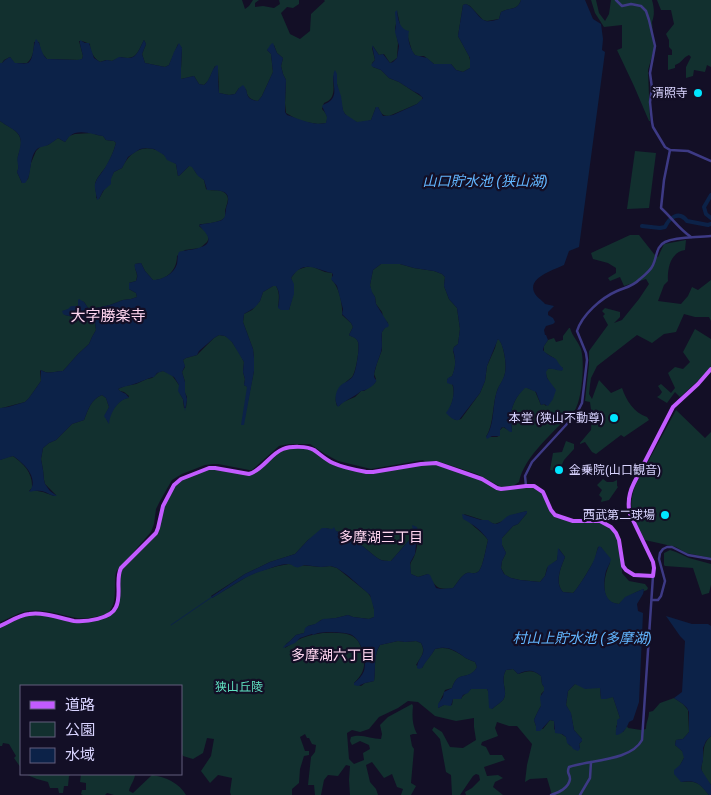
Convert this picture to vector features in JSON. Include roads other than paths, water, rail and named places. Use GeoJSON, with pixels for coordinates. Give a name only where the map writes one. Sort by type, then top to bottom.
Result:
{"type":"FeatureCollection","features":[{"type":"Feature","properties":{"kind":"main road"},"geometry":{"type":"LineString","coordinates":[[0,626],[27,614],[44,613],[78,621],[100,618],[110,614],[118,603],[121,568],[156,534],[163,506],[174,485],[181,479],[209,468],[249,474],[281,450],[291,448],[313,450],[331,463],[367,472],[436,463],[482,479],[496,488],[534,486],[543,492],[555,515],[573,521],[600,521],[610,527],[619,539],[624,568],[632,574],[651,576],[654,571],[653,562],[630,516],[628,506],[630,494],[674,407],[711,369]]}},
{"type":"Feature","properties":{"kind":"street"},"geometry":{"type":"LineString","coordinates":[[616,0],[622,6],[631,4],[641,6],[647,12],[655,46],[650,73],[652,124],[664,146],[670,150],[688,151],[711,161]]}},
{"type":"Feature","properties":{"kind":"street"},"geometry":{"type":"LineString","coordinates":[[670,150],[661,208],[691,238]]}},
{"type":"Feature","properties":{"kind":"street"},"geometry":{"type":"LineString","coordinates":[[526,486],[525,476],[532,462],[577,413],[582,405],[587,360],[577,331],[589,312],[614,293],[629,287],[641,278],[652,266],[658,248],[663,243],[711,236]]}},
{"type":"Feature","properties":{"kind":"street"},"geometry":{"type":"LineString","coordinates":[[652,600],[660,599],[664,586],[665,577],[659,558],[660,553],[664,549],[672,547],[688,555],[711,558]]}},
{"type":"Feature","properties":{"kind":"street"},"geometry":{"type":"LineString","coordinates":[[551,795],[560,792],[569,781],[567,771],[569,767],[612,758],[637,747],[642,740],[652,600],[651,576]]}},
{"type":"Feature","properties":{"kind":"street"},"geometry":{"type":"LineString","coordinates":[[580,795],[590,778],[591,762]]}},
{"type":"Feature","properties":{"kind":"water","name":"山口貯水池 (狭山湖)"},"geometry":{"type":"Polygon","coordinates":[[[521,0],[585,0],[593,19],[601,24],[602,50],[605,52],[579,247],[569,251],[564,265],[538,278],[533,287],[535,294],[545,304],[554,306],[548,312],[548,315],[555,322],[546,326],[544,330],[548,340],[543,350],[556,359],[563,368],[563,370],[548,369],[546,372],[547,378],[556,390],[548,406],[541,405],[536,392],[525,388],[519,394],[513,406],[511,415],[512,432],[502,427],[500,436],[492,436],[487,439],[492,421],[495,397],[506,369],[503,350],[498,339],[487,366],[485,381],[480,393],[459,420],[455,420],[446,413],[453,400],[453,385],[447,383],[447,380],[452,376],[454,369],[453,350],[458,344],[460,329],[457,308],[449,299],[444,286],[445,277],[434,271],[400,264],[381,264],[373,270],[370,285],[376,304],[389,325],[382,332],[382,350],[374,373],[376,381],[370,387],[338,407],[336,394],[338,388],[354,374],[358,342],[349,335],[353,327],[342,314],[343,309],[337,286],[331,279],[332,273],[305,267],[301,268],[291,278],[294,284],[294,294],[289,310],[278,308],[279,291],[276,286],[273,286],[263,292],[260,301],[254,308],[244,314],[243,322],[253,349],[254,371],[244,425],[241,425],[247,387],[244,385],[244,362],[232,342],[225,336],[219,335],[199,351],[197,355],[183,360],[185,366],[182,372],[187,399],[185,411],[183,399],[178,391],[179,385],[174,377],[163,371],[157,373],[154,377],[118,389],[129,398],[121,401],[115,407],[109,424],[104,416],[109,407],[106,398],[102,395],[98,397],[90,405],[84,420],[72,424],[56,440],[43,448],[41,459],[45,484],[57,496],[41,491],[29,492],[33,482],[26,467],[13,456],[0,460],[0,408],[25,402],[41,381],[41,370],[49,373],[63,371],[89,344],[96,330],[95,322],[65,315],[62,311],[71,306],[78,306],[79,299],[88,308],[96,308],[137,297],[136,293],[129,289],[129,283],[136,281],[137,278],[135,264],[141,263],[153,280],[164,278],[175,268],[179,252],[199,248],[207,244],[207,235],[199,225],[222,220],[225,215],[228,197],[227,194],[221,191],[207,190],[204,180],[198,176],[192,167],[189,166],[178,176],[176,164],[167,160],[164,155],[154,149],[146,148],[140,149],[128,157],[122,168],[114,172],[111,184],[97,200],[95,184],[109,161],[116,143],[106,140],[103,136],[82,132],[73,134],[65,142],[58,138],[48,145],[37,149],[32,157],[29,176],[25,183],[22,183],[17,172],[20,137],[15,131],[0,121],[0,63],[10,57],[15,63],[28,63],[31,59],[36,39],[47,59],[82,59],[80,40],[89,43],[94,58],[100,62],[112,61],[119,57],[134,57],[144,40],[146,44],[142,54],[145,63],[165,67],[169,65],[179,43],[182,48],[181,79],[194,76],[199,84],[204,85],[217,65],[219,93],[235,94],[243,85],[250,99],[258,101],[273,72],[271,54],[267,50],[273,43],[277,53],[283,58],[281,66],[286,80],[285,112],[287,115],[311,123],[326,123],[327,117],[322,106],[334,96],[333,77],[335,70],[343,110],[345,114],[357,122],[371,120],[376,107],[378,107],[383,116],[393,115],[417,104],[423,98],[371,65],[375,60],[372,45],[379,55],[383,54],[390,63],[397,58],[399,46],[395,32],[395,12],[397,10],[401,26],[409,31],[409,43],[415,55],[427,58],[434,64],[451,64],[456,70],[463,72],[470,68],[470,58],[458,36],[463,5],[466,4],[483,20],[489,21],[499,19],[501,12],[518,6],[521,0]]]}},
{"type":"Feature","properties":{"kind":"water","name":"村山上貯水池 (多摩湖)"},"geometry":{"type":"Polygon","coordinates":[[[527,511],[518,524],[513,526],[502,538],[502,545],[506,553],[501,568],[504,574],[520,580],[540,582],[545,576],[548,566],[557,560],[558,548],[565,557],[559,575],[560,588],[563,592],[573,593],[594,560],[599,546],[611,559],[604,581],[605,592],[609,600],[619,604],[625,597],[644,590],[637,604],[638,611],[643,613],[639,702],[633,720],[629,722],[626,729],[616,735],[617,720],[620,718],[613,697],[601,699],[600,688],[585,689],[575,684],[568,691],[566,705],[571,713],[574,730],[582,739],[578,751],[567,743],[566,737],[555,733],[554,721],[550,720],[540,731],[536,731],[534,720],[541,706],[540,697],[544,687],[541,676],[535,672],[527,671],[518,674],[513,669],[506,670],[504,674],[504,698],[492,709],[489,708],[487,689],[471,689],[461,699],[453,699],[451,706],[444,705],[438,708],[444,692],[452,688],[458,678],[469,675],[477,667],[475,662],[450,649],[435,649],[422,668],[419,669],[417,664],[423,653],[421,643],[416,641],[398,641],[380,645],[376,658],[374,681],[358,686],[354,685],[354,683],[363,673],[365,662],[361,646],[352,635],[332,632],[312,634],[300,638],[295,643],[283,648],[296,635],[304,633],[305,628],[323,619],[348,615],[369,619],[374,617],[370,595],[337,568],[304,565],[297,567],[283,564],[255,573],[211,597],[245,574],[270,562],[295,554],[322,528],[332,529],[334,527],[336,531],[347,534],[356,533],[356,541],[377,558],[383,561],[391,561],[411,538],[412,525],[417,527],[419,537],[415,554],[410,563],[411,574],[418,577],[430,575],[436,588],[453,588],[465,574],[479,571],[488,540],[477,528],[463,519],[462,514],[498,524],[507,516],[527,511]]]}},
{"type":"Feature","properties":{"kind":"water"},"geometry":{"type":"Polygon","coordinates":[[[666,616],[692,624],[708,624],[711,626],[711,736],[703,748],[701,768],[711,785],[711,795],[697,783],[690,781],[681,782],[674,774],[674,770],[684,758],[682,751],[675,745],[676,740],[683,739],[689,732],[689,712],[683,704],[674,698],[682,692],[685,641],[666,616]]]}},
{"type":"Feature","properties":{"kind":"waterway"},"geometry":{"type":"LineString","coordinates":[[711,195],[704,207],[706,214],[711,218]]}},
{"type":"Feature","properties":{"kind":"waterway"},"geometry":{"type":"LineString","coordinates":[[642,226],[665,227],[672,218],[678,216],[687,221],[711,224]]}},
{"type":"Feature","properties":{"kind":"waterway"},"geometry":{"type":"LineString","coordinates":[[171,625],[212,597]]}},
{"type":"Feature","properties":{"kind":"place","name":"清照寺"},"geometry":{"type":"Point","coordinates":[698,93]}},
{"type":"Feature","properties":{"kind":"place","name":"本堂 (狭山不動尊)"},"geometry":{"type":"Point","coordinates":[614,418]}},
{"type":"Feature","properties":{"kind":"place","name":"金乗院(山口観音)"},"geometry":{"type":"Point","coordinates":[559,470]}},
{"type":"Feature","properties":{"kind":"place","name":"西武第二球場"},"geometry":{"type":"Point","coordinates":[665,515]}},
{"type":"Feature","properties":{"kind":"district","name":"大字勝楽寺"},"geometry":{"type":"Point","coordinates":[108,316]}},
{"type":"Feature","properties":{"kind":"district","name":"多摩湖三丁目"},"geometry":{"type":"Point","coordinates":[381,537]}},
{"type":"Feature","properties":{"kind":"district","name":"多摩湖六丁目"},"geometry":{"type":"Point","coordinates":[333,655]}},
{"type":"Feature","properties":{"kind":"park label","name":"狭山丘陵"},"geometry":{"type":"Point","coordinates":[239,687]}}]}
